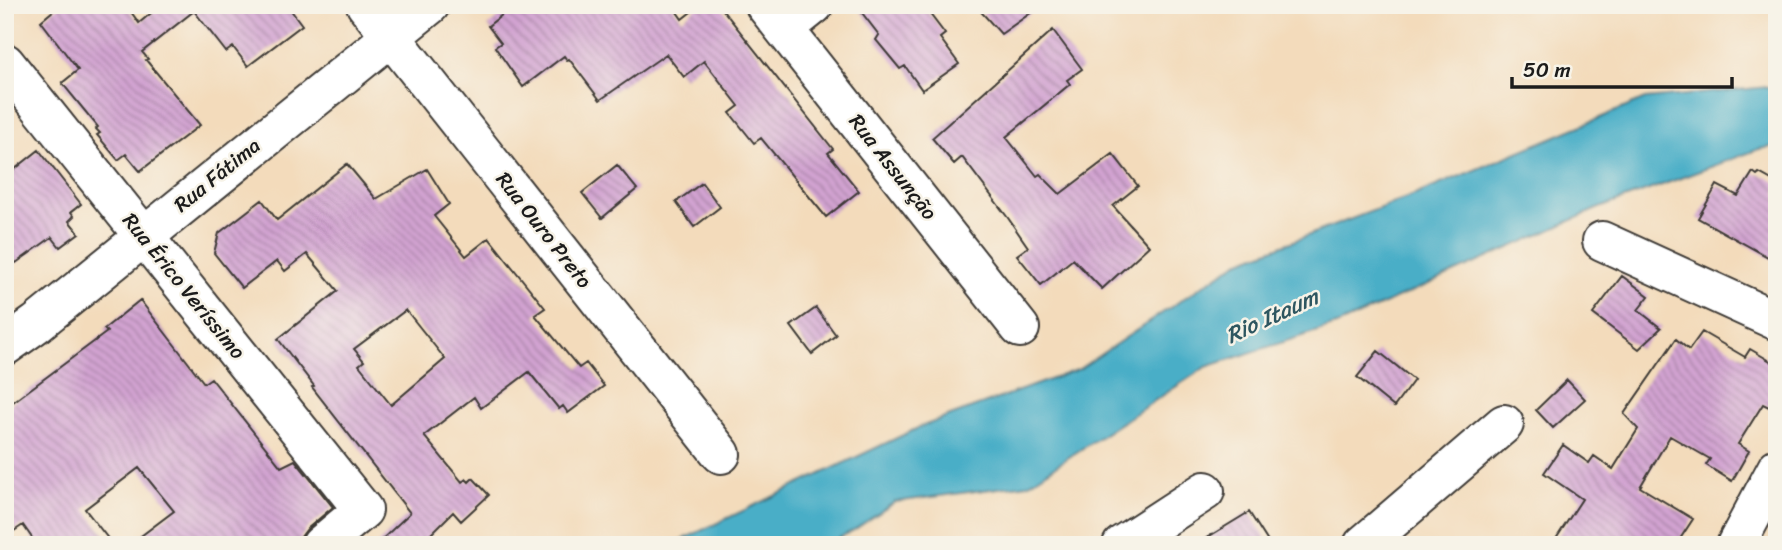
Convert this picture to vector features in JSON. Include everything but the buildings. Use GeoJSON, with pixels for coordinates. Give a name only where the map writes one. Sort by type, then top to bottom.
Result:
{"type":"FeatureCollection","features":[{"type":"Feature","properties":{"kind":"street","name":"Rua Ouro Preto"},"geometry":{"type":"LineString","coordinates":[[366,5],[721,454]]}},
{"type":"Feature","properties":{"kind":"street","name":"Rua Fátima"},"geometry":{"type":"LineString","coordinates":[[5,346],[36,324],[429,5]]}},
{"type":"Feature","properties":{"kind":"street"},"geometry":{"type":"LineString","coordinates":[[775,17],[814,5]]}},
{"type":"Feature","properties":{"kind":"street","name":"Rua Assunção"},"geometry":{"type":"LineString","coordinates":[[775,17],[1020,328]]}},
{"type":"Feature","properties":{"kind":"street","name":"Rua Érico Veríssimo"},"geometry":{"type":"LineString","coordinates":[[5,63],[363,510],[321,545]]}},
{"type":"Feature","properties":{"kind":"street"},"geometry":{"type":"LineString","coordinates":[[1602,241],[1777,321]]}},
{"type":"Feature","properties":{"kind":"street"},"geometry":{"type":"LineString","coordinates":[[1363,545],[1504,424]]}},
{"type":"Feature","properties":{"kind":"street"},"geometry":{"type":"LineString","coordinates":[[1736,545],[1777,468]]}},
{"type":"Feature","properties":{"kind":"street"},"geometry":{"type":"LineString","coordinates":[[1122,545],[1205,491]]}},
{"type":"Feature","properties":{"kind":"water","name":"Rio Itaum"},"geometry":{"type":"Polygon","coordinates":[[[1777,86],[1777,146],[1759,149],[1597,209],[1339,324],[1206,367],[1028,484],[895,502],[826,545],[671,545],[920,427],[1079,369],[1238,262],[1417,194],[1645,99],[1777,86]]]}}]}
